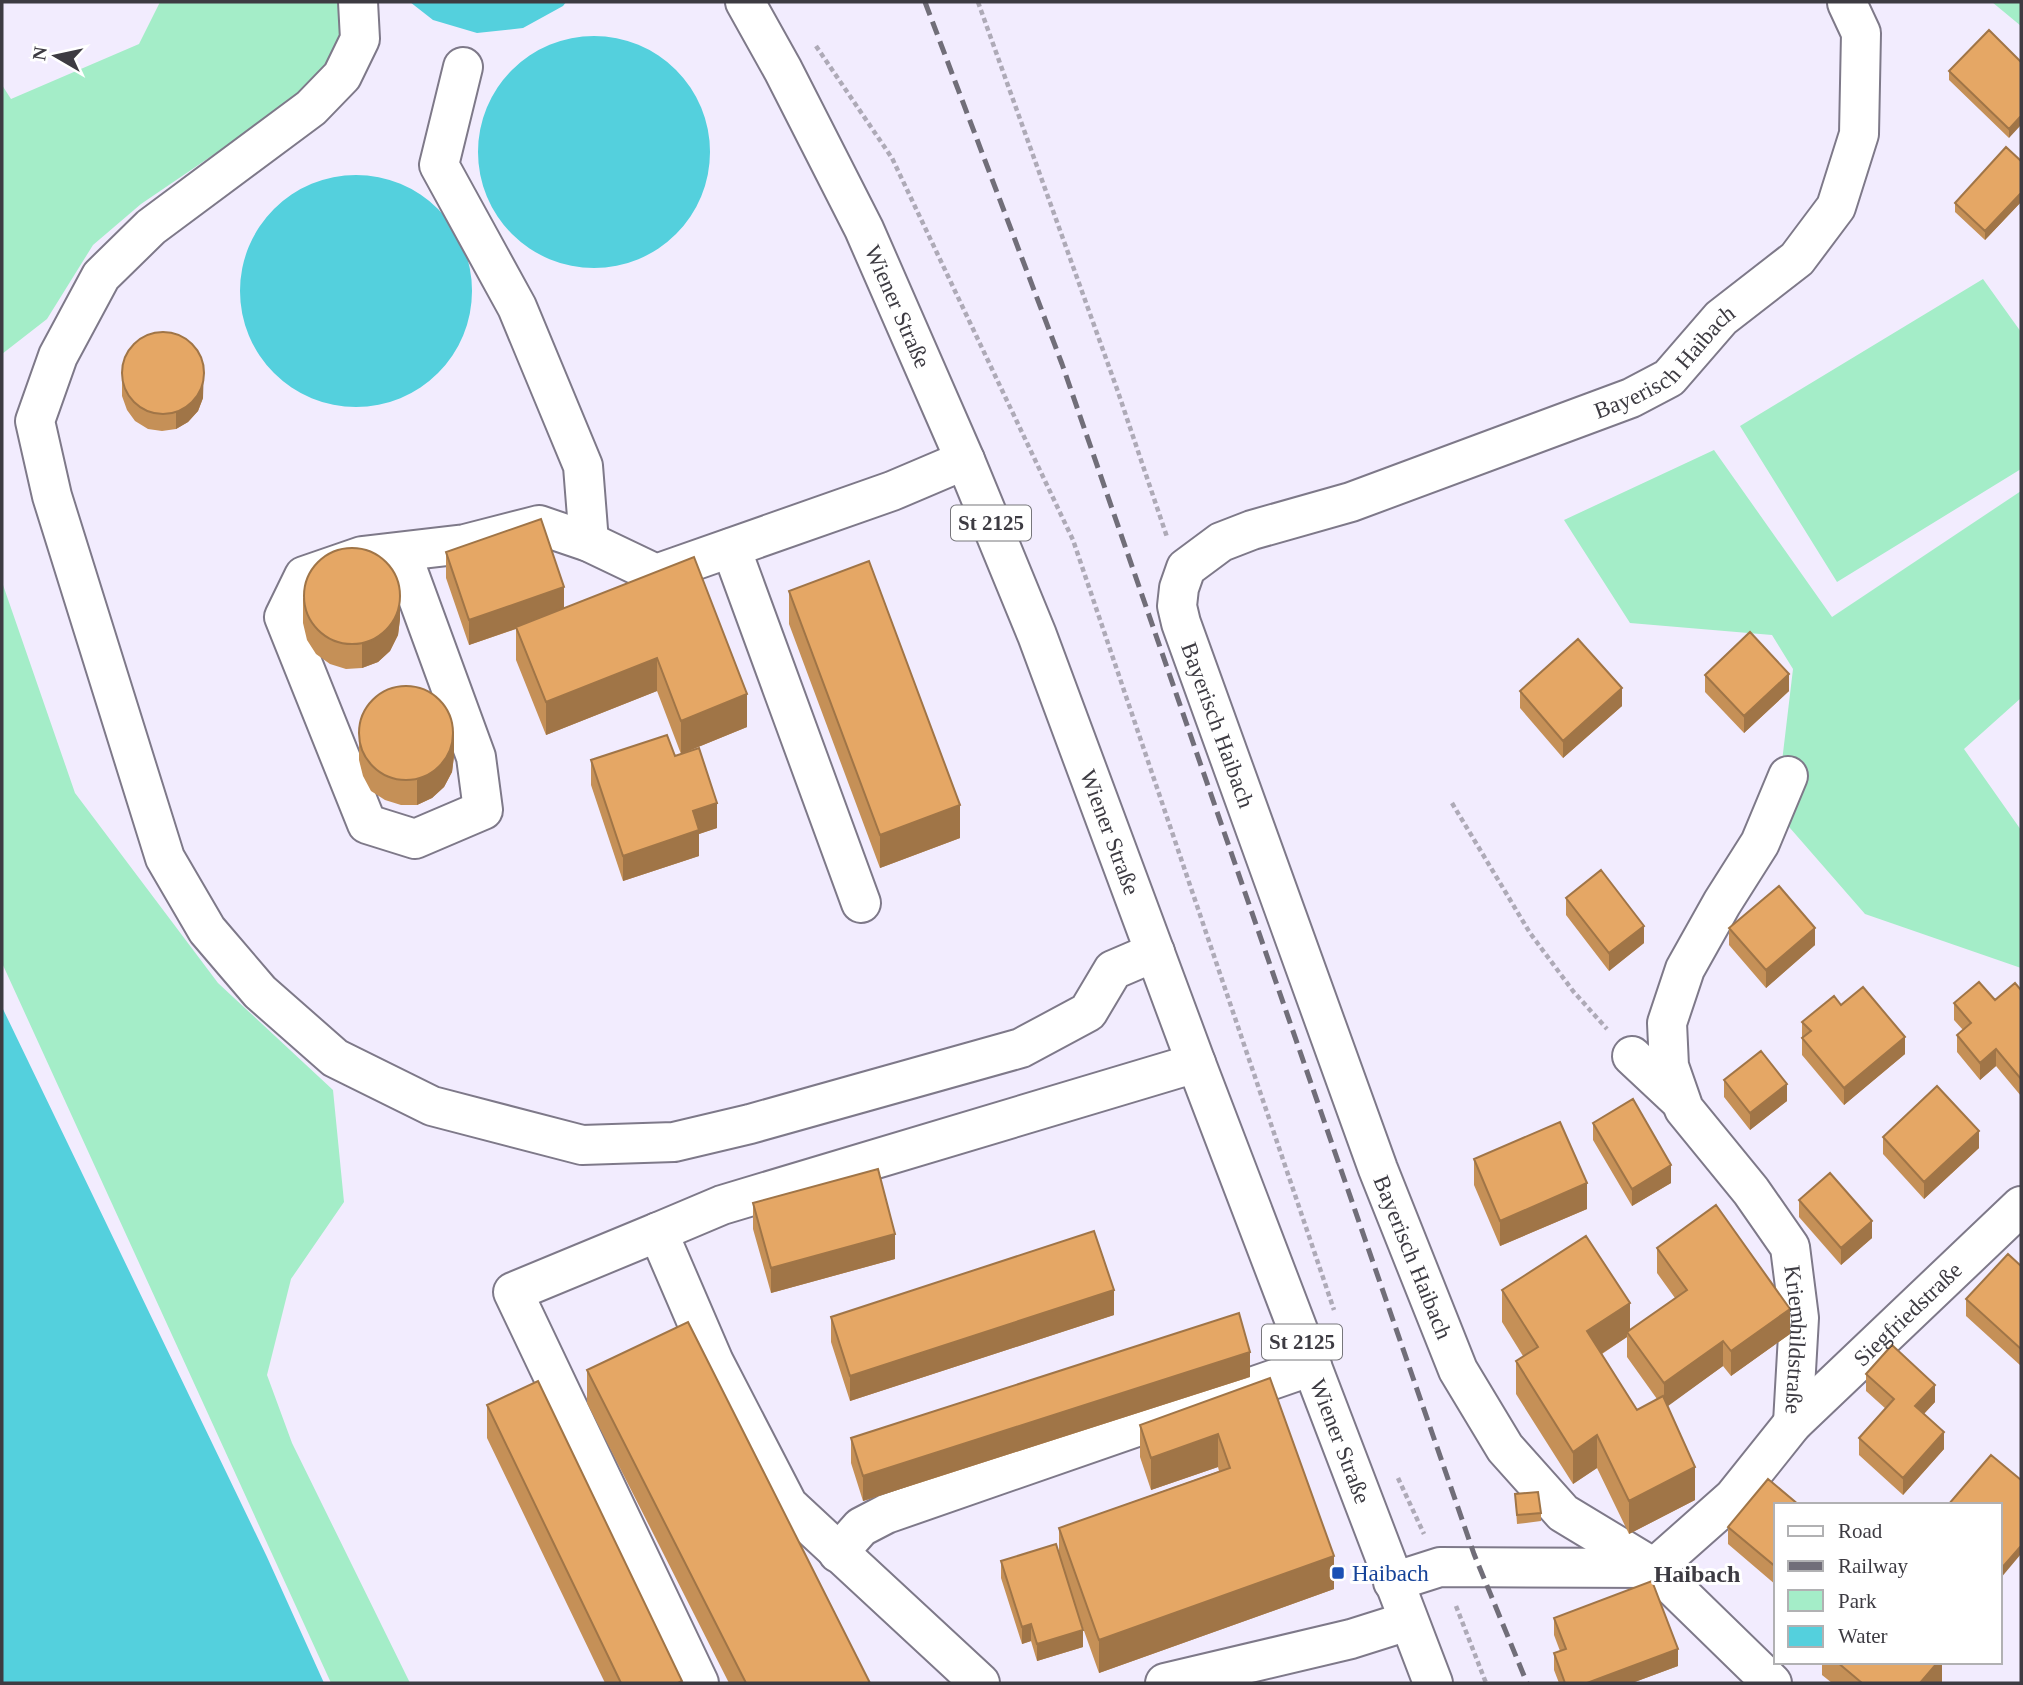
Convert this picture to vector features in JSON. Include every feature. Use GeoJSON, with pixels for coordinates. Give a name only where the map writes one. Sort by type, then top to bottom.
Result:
{"type":"FeatureCollection","features":[{"type":"Feature","properties":{"kind":"street"},"geometry":{"type":"LineString","coordinates":[[358,2],[360,39],[342,76],[310,108],[151,227],[101,276],[58,356],[35,421],[52,496],[164,858],[207,930],[260,992],[335,1058],[432,1106],[582,1145],[674,1142],[750,1124],[1021,1048],[1088,1013],[1113,970],[1155,952]]}},
{"type":"Feature","properties":{"kind":"street","name":"Wiener Straße"},"geometry":{"type":"LineString","coordinates":[[745,2],[864,229],[965,460],[1037,635],[1196,1063],[1433,1683]]}},
{"type":"Feature","properties":{"kind":"street","name":"Bayerisch Haibach"},"geometry":{"type":"LineString","coordinates":[[1772,1683],[1654,1568],[1563,1513],[1505,1448],[1458,1370],[1377,1169],[1177,606],[1186,568],[1221,542],[1252,530],[1351,502],[1632,398],[1669,378],[1721,318],[1797,259],[1836,207],[1859,134],[1861,33],[1847,4]]}},
{"type":"Feature","properties":{"kind":"street"},"geometry":{"type":"LineString","coordinates":[[463,67],[439,165],[517,307],[583,466],[589,542]]}},
{"type":"Feature","properties":{"kind":"street"},"geometry":{"type":"LineString","coordinates":[[401,552],[476,757],[483,810],[415,839],[367,824],[284,617],[304,576],[362,556],[465,544],[539,525],[589,542],[656,575],[892,491],[965,460]]}},
{"type":"Feature","properties":{"kind":"street"},"geometry":{"type":"LineString","coordinates":[[731,548],[861,903]]}},
{"type":"Feature","properties":{"kind":"street","name":"Kriemhildstraße"},"geometry":{"type":"LineString","coordinates":[[1654,1568],[1733,1498],[1793,1423],[1799,1318],[1790,1247],[1751,1191],[1684,1109],[1669,1066],[1667,1023],[1685,969],[1760,843],[1788,776]]}},
{"type":"Feature","properties":{"kind":"street"},"geometry":{"type":"LineString","coordinates":[[1632,1056],[1682,1102]]}},
{"type":"Feature","properties":{"kind":"street"},"geometry":{"type":"LineString","coordinates":[[699,1683],[513,1292],[722,1205],[1196,1063]]}},
{"type":"Feature","properties":{"kind":"street","name":"Siegfriedstraße"},"geometry":{"type":"LineString","coordinates":[[1793,1423],[2021,1206]]}},
{"type":"Feature","properties":{"kind":"street"},"geometry":{"type":"LineString","coordinates":[[658,1231],[714,1362],[788,1505],[980,1683]]}},
{"type":"Feature","properties":{"kind":"street"},"geometry":{"type":"LineString","coordinates":[[838,1553],[861,1527],[886,1514],[1312,1366]]}},
{"type":"Feature","properties":{"kind":"street"},"geometry":{"type":"LineString","coordinates":[[1393,1582],[1440,1567],[1654,1568]]}},
{"type":"Feature","properties":{"kind":"street"},"geometry":{"type":"LineString","coordinates":[[1165,1683],[1351,1639],[1408,1621]]}},
{"type":"Feature","properties":{"kind":"path"},"geometry":{"type":"LineString","coordinates":[[978,2],[1117,389],[1182,581]]}},
{"type":"Feature","properties":{"kind":"path"},"geometry":{"type":"LineString","coordinates":[[809,35],[892,158],[1073,540],[1337,1318]]}},
{"type":"Feature","properties":{"kind":"path"},"geometry":{"type":"LineString","coordinates":[[1451,803],[1530,933],[1573,991],[1632,1056]]}},
{"type":"Feature","properties":{"kind":"path"},"geometry":{"type":"LineString","coordinates":[[1397,1475],[1440,1567],[1486,1683]]}},
{"type":"Feature","properties":{"kind":"green space"},"geometry":{"type":"Polygon","coordinates":[[[160,2],[342,2],[347,45],[310,89],[141,204],[93,245],[47,319],[2,354],[2,85],[11,99],[139,44],[160,2]]]}},
{"type":"Feature","properties":{"kind":"green space"},"geometry":{"type":"Polygon","coordinates":[[[1992,2],[2021,2],[2021,26],[1992,2]]]}},
{"type":"Feature","properties":{"kind":"green space"},"geometry":{"type":"Polygon","coordinates":[[[1983,279],[2021,332],[2021,469],[1837,582],[1740,426],[1983,279]]]}},
{"type":"Feature","properties":{"kind":"green space"},"geometry":{"type":"Polygon","coordinates":[[[1714,450],[1832,617],[2021,491],[2021,698],[1964,749],[2021,830],[2021,968],[1865,914],[1776,812],[1793,669],[1772,635],[1630,623],[1564,520],[1714,450]]]}},
{"type":"Feature","properties":{"kind":"green space"},"geometry":{"type":"Polygon","coordinates":[[[2,582],[75,793],[218,983],[333,1090],[344,1202],[291,1279],[267,1375],[292,1443],[410,1683],[331,1683],[2,963],[2,582]]]}},
{"type":"Feature","properties":{"kind":"water"},"geometry":{"type":"Polygon","coordinates":[[[410,2],[566,2],[523,28],[477,33],[433,20],[410,2]]]}},
{"type":"Feature","properties":{"kind":"water"},"geometry":{"type":"Polygon","coordinates":[[[594,36],[617,38],[649,50],[668,62],[684,78],[705,118],[710,152],[708,175],[696,207],[684,226],[668,242],[628,263],[594,268],[571,266],[539,254],[520,242],[504,226],[483,186],[478,152],[480,129],[492,97],[504,78],[520,62],[560,41],[594,36]]]}},
{"type":"Feature","properties":{"kind":"water"},"geometry":{"type":"Polygon","coordinates":[[[356,175],[379,177],[411,189],[430,201],[446,217],[467,257],[472,291],[470,314],[458,346],[446,365],[430,381],[390,402],[356,407],[333,405],[301,393],[282,381],[266,365],[245,325],[240,291],[242,268],[254,236],[266,217],[282,201],[322,180],[356,175]]]}},
{"type":"Feature","properties":{"kind":"water"},"geometry":{"type":"Polygon","coordinates":[[[2,1007],[267,1557],[324,1683],[2,1683],[2,1007]]]}},
{"type":"Feature","properties":{"kind":"building"},"geometry":{"type":"Polygon","coordinates":[[[1989,30],[2021,62],[2021,116],[2009,129],[1949,71],[1989,30]]]}},
{"type":"Feature","properties":{"kind":"building"},"geometry":{"type":"Polygon","coordinates":[[[2006,147],[2021,161],[2021,193],[1985,231],[1955,203],[2006,147]]]}},
{"type":"Feature","properties":{"kind":"building"},"geometry":{"type":"Polygon","coordinates":[[[163,332],[179,335],[192,344],[201,357],[204,373],[201,389],[192,402],[179,411],[163,414],[147,411],[134,402],[125,389],[122,373],[125,357],[134,344],[147,335],[163,332]]]}},
{"type":"Feature","properties":{"kind":"building"},"geometry":{"type":"Polygon","coordinates":[[[541,519],[564,587],[469,620],[446,552],[541,519]]]}},
{"type":"Feature","properties":{"kind":"building"},"geometry":{"type":"Polygon","coordinates":[[[352,548],[370,552],[386,562],[396,578],[400,596],[396,614],[386,630],[370,640],[352,644],[334,640],[318,630],[308,614],[304,596],[308,578],[318,562],[334,552],[352,548]]]}},
{"type":"Feature","properties":{"kind":"building"},"geometry":{"type":"Polygon","coordinates":[[[694,557],[747,694],[681,721],[657,658],[546,702],[516,627],[694,557]]]}},
{"type":"Feature","properties":{"kind":"building"},"geometry":{"type":"Polygon","coordinates":[[[869,561],[960,805],[880,835],[789,591],[869,561]]]}},
{"type":"Feature","properties":{"kind":"building"},"geometry":{"type":"Polygon","coordinates":[[[1750,632],[1789,674],[1744,716],[1705,675],[1750,632]]]}},
{"type":"Feature","properties":{"kind":"building"},"geometry":{"type":"Polygon","coordinates":[[[1578,639],[1622,688],[1563,741],[1520,691],[1578,639]]]}},
{"type":"Feature","properties":{"kind":"building"},"geometry":{"type":"Polygon","coordinates":[[[406,686],[424,689],[439,700],[450,715],[453,733],[450,751],[439,766],[424,777],[406,780],[388,777],[373,766],[362,751],[359,733],[362,715],[373,700],[388,689],[406,686]]]}},
{"type":"Feature","properties":{"kind":"building"},"geometry":{"type":"Polygon","coordinates":[[[667,735],[675,756],[699,748],[717,803],[693,811],[699,830],[623,856],[591,760],[667,735]]]}},
{"type":"Feature","properties":{"kind":"building"},"geometry":{"type":"Polygon","coordinates":[[[1601,870],[1644,926],[1609,953],[1566,898],[1601,870]]]}},
{"type":"Feature","properties":{"kind":"building"},"geometry":{"type":"Polygon","coordinates":[[[1779,886],[1815,928],[1766,970],[1729,928],[1779,886]]]}},
{"type":"Feature","properties":{"kind":"building"},"geometry":{"type":"Polygon","coordinates":[[[1979,982],[1995,1000],[2015,983],[2021,990],[2021,1079],[1996,1049],[1980,1063],[1957,1035],[1971,1023],[1954,1003],[1979,982]]]}},
{"type":"Feature","properties":{"kind":"building"},"geometry":{"type":"Polygon","coordinates":[[[1863,987],[1905,1037],[1844,1088],[1802,1038],[1811,1031],[1802,1022],[1834,996],[1841,1005],[1863,987]]]}},
{"type":"Feature","properties":{"kind":"building"},"geometry":{"type":"Polygon","coordinates":[[[1761,1051],[1787,1084],[1750,1113],[1724,1080],[1761,1051]]]}},
{"type":"Feature","properties":{"kind":"building"},"geometry":{"type":"Polygon","coordinates":[[[1937,1086],[1979,1131],[1924,1182],[1883,1137],[1937,1086]]]}},
{"type":"Feature","properties":{"kind":"building"},"geometry":{"type":"Polygon","coordinates":[[[1633,1099],[1671,1165],[1632,1189],[1593,1123],[1633,1099]]]}},
{"type":"Feature","properties":{"kind":"building"},"geometry":{"type":"Polygon","coordinates":[[[1560,1122],[1587,1183],[1500,1221],[1474,1159],[1560,1122]]]}},
{"type":"Feature","properties":{"kind":"building"},"geometry":{"type":"Polygon","coordinates":[[[878,1169],[895,1234],[771,1268],[753,1203],[878,1169]]]}},
{"type":"Feature","properties":{"kind":"building"},"geometry":{"type":"Polygon","coordinates":[[[1830,1173],[1872,1221],[1841,1248],[1799,1200],[1830,1173]]]}},
{"type":"Feature","properties":{"kind":"building"},"geometry":{"type":"Polygon","coordinates":[[[1716,1205],[1790,1309],[1731,1351],[1723,1341],[1664,1383],[1627,1332],[1687,1290],[1657,1248],[1716,1205]]]}},
{"type":"Feature","properties":{"kind":"building"},"geometry":{"type":"Polygon","coordinates":[[[1094,1231],[1114,1290],[850,1376],[831,1317],[1094,1231]]]}},
{"type":"Feature","properties":{"kind":"building"},"geometry":{"type":"Polygon","coordinates":[[[1586,1236],[1630,1303],[1587,1331],[1637,1410],[1663,1396],[1695,1467],[1629,1501],[1597,1435],[1573,1452],[1516,1361],[1538,1347],[1502,1290],[1586,1236]]]}},
{"type":"Feature","properties":{"kind":"building"},"geometry":{"type":"Polygon","coordinates":[[[2008,1254],[2021,1266],[2021,1349],[1966,1299],[2008,1254]]]}},
{"type":"Feature","properties":{"kind":"building"},"geometry":{"type":"Polygon","coordinates":[[[1239,1313],[1250,1352],[863,1476],[851,1438],[1239,1313]]]}},
{"type":"Feature","properties":{"kind":"building"},"geometry":{"type":"Polygon","coordinates":[[[688,1322],[870,1683],[746,1683],[587,1370],[688,1322]]]}},
{"type":"Feature","properties":{"kind":"building"},"geometry":{"type":"Polygon","coordinates":[[[1892,1345],[1935,1385],[1915,1406],[1944,1432],[1903,1478],[1859,1438],[1894,1399],[1866,1374],[1892,1345]]]}},
{"type":"Feature","properties":{"kind":"building"},"geometry":{"type":"Polygon","coordinates":[[[1270,1378],[1334,1556],[1099,1640],[1059,1528],[1230,1468],[1218,1434],[1151,1458],[1140,1425],[1270,1378]]]}},
{"type":"Feature","properties":{"kind":"building"},"geometry":{"type":"Polygon","coordinates":[[[538,1381],[682,1681],[678,1683],[621,1683],[487,1405],[538,1381]]]}},
{"type":"Feature","properties":{"kind":"building"},"geometry":{"type":"Polygon","coordinates":[[[1991,1455],[2021,1480],[2021,1546],[2002,1568],[2002,1503],[1950,1503],[1991,1455]]]}},
{"type":"Feature","properties":{"kind":"building"},"geometry":{"type":"Polygon","coordinates":[[[1768,1479],[1797,1503],[1774,1503],[1774,1565],[1728,1527],[1768,1479]]]}},
{"type":"Feature","properties":{"kind":"building"},"geometry":{"type":"Polygon","coordinates":[[[1538,1492],[1541,1513],[1517,1515],[1515,1494],[1538,1492]]]}},
{"type":"Feature","properties":{"kind":"building"},"geometry":{"type":"Polygon","coordinates":[[[1056,1544],[1083,1630],[1037,1644],[1031,1624],[1022,1627],[1001,1561],[1056,1544]]]}},
{"type":"Feature","properties":{"kind":"building"},"geometry":{"type":"Polygon","coordinates":[[[1652,1581],[1678,1649],[1587,1683],[1565,1683],[1554,1653],[1566,1649],[1554,1618],[1652,1581]]]}},
{"type":"Feature","properties":{"kind":"building"},"geometry":{"type":"Polygon","coordinates":[[[1839,1664],[1936,1664],[1920,1683],[1862,1683],[1839,1664]]]}},
{"type":"Feature","properties":{"kind":"railway"},"geometry":{"type":"LineString","coordinates":[[925,2],[1062,364],[1474,1554],[1527,1683]]}},
{"type":"Feature","properties":{"kind":"place","name":"Haibach"},"geometry":{"type":"Point","coordinates":[1338,1573]}},
{"type":"Feature","properties":{"kind":"district","name":"Haibach"},"geometry":{"type":"Point","coordinates":[1697,1574]}}]}
